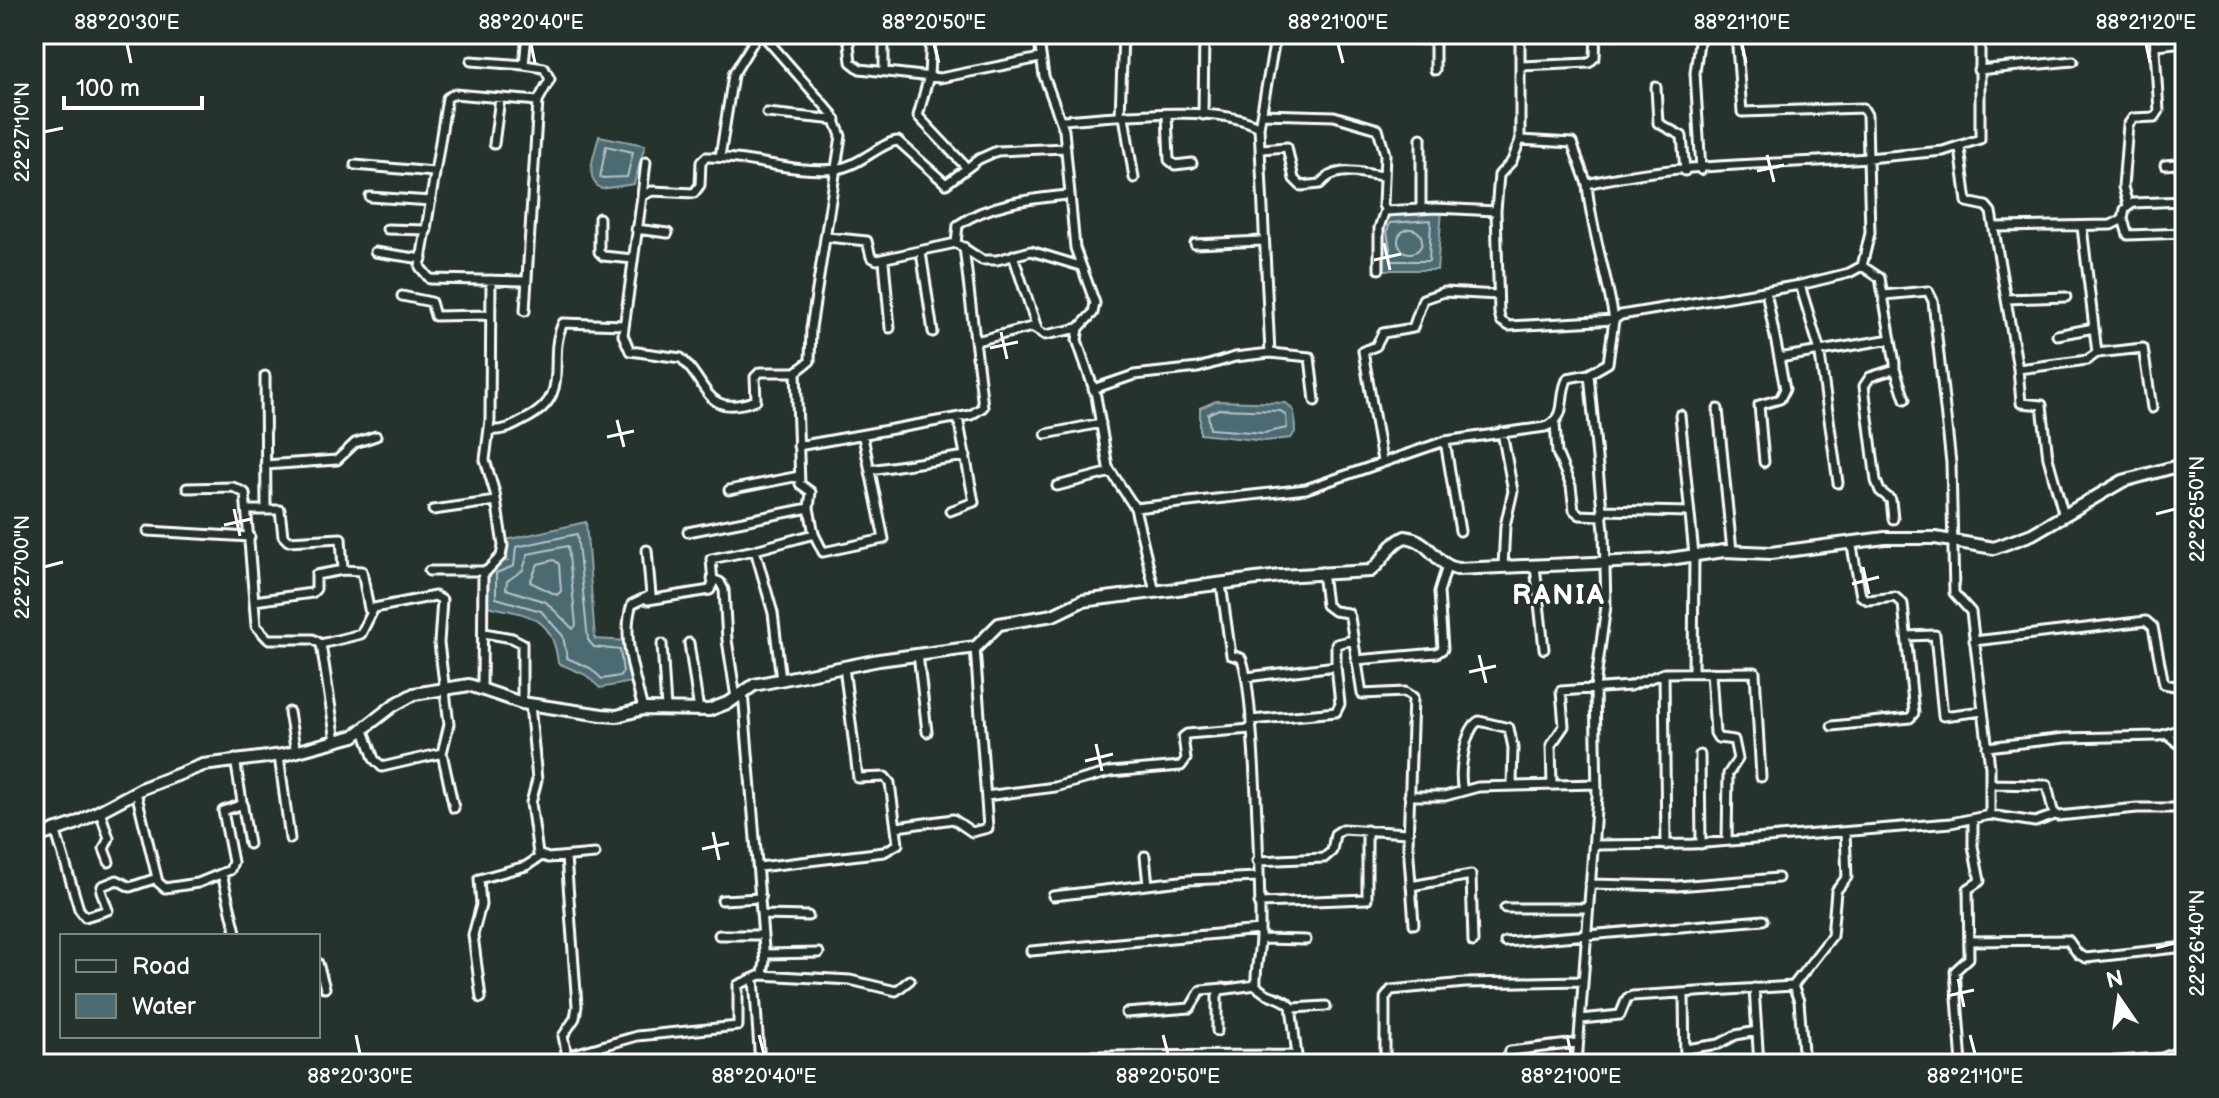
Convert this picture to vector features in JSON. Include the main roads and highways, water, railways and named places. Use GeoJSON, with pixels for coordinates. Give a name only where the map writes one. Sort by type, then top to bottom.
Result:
{"type":"FeatureCollection","features":[{"type":"Feature","properties":{"kind":"water"},"geometry":{"type":"Polygon","coordinates":[[[599,136],[645,145],[634,184],[601,189],[596,184],[591,172],[599,136]]]}},
{"type":"Feature","properties":{"kind":"water"},"geometry":{"type":"Polygon","coordinates":[[[1442,210],[1437,270],[1384,270],[1378,229],[1385,214],[1442,210]]]}},
{"type":"Feature","properties":{"kind":"water"},"geometry":{"type":"Polygon","coordinates":[[[1216,401],[1286,403],[1294,411],[1295,432],[1291,438],[1265,441],[1200,434],[1200,408],[1216,401]]]}},
{"type":"Feature","properties":{"kind":"water"},"geometry":{"type":"Polygon","coordinates":[[[586,522],[595,639],[628,641],[632,682],[600,688],[586,675],[558,663],[551,635],[536,620],[487,606],[488,563],[508,561],[506,540],[586,522]]]}},
{"type":"Feature","properties":{"kind":"district","name":"RANIA"},"geometry":{"type":"Point","coordinates":[1559,594]}}]}
